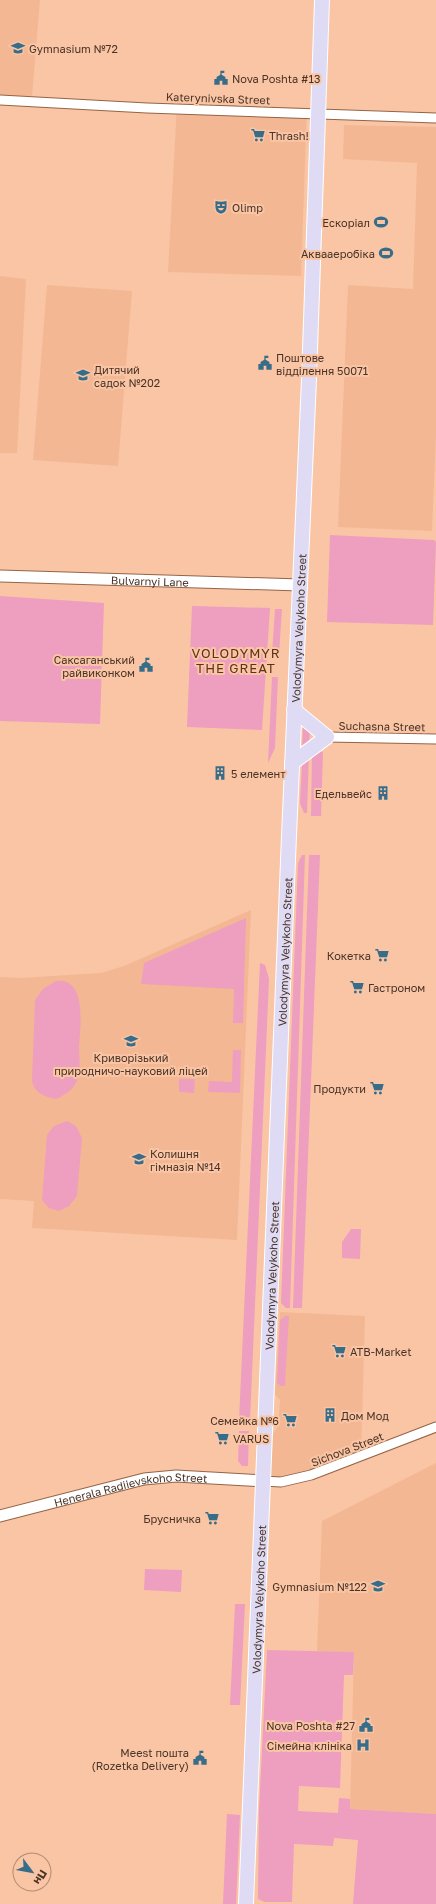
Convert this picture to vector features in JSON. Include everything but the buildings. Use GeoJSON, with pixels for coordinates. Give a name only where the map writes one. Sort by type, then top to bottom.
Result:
{"type":"FeatureCollection","features":[{"type":"Feature","properties":{"kind":"main road","name":"Volodymyra Velykoho Street"},"geometry":{"type":"LineString","coordinates":[[246,1904],[294,710],[310,371],[322,0]]}},
{"type":"Feature","properties":{"kind":"main road"},"geometry":{"type":"LineString","coordinates":[[292,763],[328,737],[294,710]]}},
{"type":"Feature","properties":{"kind":"street","name":"Katerynivska Street"},"geometry":{"type":"LineString","coordinates":[[0,100],[147,108],[436,118]]}},
{"type":"Feature","properties":{"kind":"street","name":"Bulvarnyi Lane"},"geometry":{"type":"LineString","coordinates":[[0,576],[300,585]]}},
{"type":"Feature","properties":{"kind":"street","name":"Suchasna Street"},"geometry":{"type":"LineString","coordinates":[[328,737],[436,739]]}},
{"type":"Feature","properties":{"kind":"street","name":"Sichova Street"},"geometry":{"type":"LineString","coordinates":[[263,1481],[281,1482],[311,1475],[436,1427]]}},
{"type":"Feature","properties":{"kind":"street","name":"Henerala Radiievskoho Street"},"geometry":{"type":"LineString","coordinates":[[0,1516],[144,1480],[176,1476],[263,1481]]}},
{"type":"Feature","properties":{"kind":"shaded area","name":"Gymnasium №72"},"geometry":{"type":"Polygon","coordinates":[[[0,0],[40,0],[32,96],[0,96],[0,0]]]}},
{"type":"Feature","properties":{"kind":"shaded area"},"geometry":{"type":"Polygon","coordinates":[[[177,103],[307,108],[301,276],[168,272],[177,103]]]}},
{"type":"Feature","properties":{"kind":"shaded area"},"geometry":{"type":"Polygon","coordinates":[[[344,125],[436,127],[436,435],[432,531],[338,527],[348,285],[413,289],[417,163],[343,159],[344,125]]]}},
{"type":"Feature","properties":{"kind":"shaded area"},"geometry":{"type":"Polygon","coordinates":[[[0,276],[26,279],[17,453],[0,453],[0,276]]]}},
{"type":"Feature","properties":{"kind":"shaded area","name":"Дитячий садок №202"},"geometry":{"type":"Polygon","coordinates":[[[47,285],[132,291],[118,466],[33,460],[47,285]]]}},
{"type":"Feature","properties":{"kind":"shaded area"},"geometry":{"type":"Polygon","coordinates":[[[330,535],[434,540],[436,542],[433,625],[327,622],[330,535]]]}},
{"type":"Feature","properties":{"kind":"shaded area"},"geometry":{"type":"Polygon","coordinates":[[[0,596],[104,603],[100,724],[0,721],[0,596]]]}},
{"type":"Feature","properties":{"kind":"shaded area"},"geometry":{"type":"Polygon","coordinates":[[[192,606],[270,608],[262,730],[187,727],[192,606]]]}},
{"type":"Feature","properties":{"kind":"shaded area"},"geometry":{"type":"Polygon","coordinates":[[[275,609],[282,609],[279,654],[272,654],[275,609]]]}},
{"type":"Feature","properties":{"kind":"shaded area"},"geometry":{"type":"Polygon","coordinates":[[[272,677],[278,677],[275,748],[268,763],[272,677]]]}},
{"type":"Feature","properties":{"kind":"shaded area"},"geometry":{"type":"Polygon","coordinates":[[[303,722],[310,727],[309,747],[302,752],[303,722]]]}},
{"type":"Feature","properties":{"kind":"shaded area"},"geometry":{"type":"Polygon","coordinates":[[[319,748],[323,753],[321,816],[311,816],[312,751],[319,748]]]}},
{"type":"Feature","properties":{"kind":"shaded area"},"geometry":{"type":"Polygon","coordinates":[[[309,754],[307,813],[304,813],[300,803],[302,764],[309,754]]]}},
{"type":"Feature","properties":{"kind":"shaded area"},"geometry":{"type":"Polygon","coordinates":[[[302,855],[305,855],[290,1308],[286,1308],[281,1303],[298,863],[302,855]]]}},
{"type":"Feature","properties":{"kind":"shaded area"},"geometry":{"type":"Polygon","coordinates":[[[309,855],[320,855],[302,1308],[293,1308],[309,855]]]}},
{"type":"Feature","properties":{"kind":"shaded area"},"geometry":{"type":"Polygon","coordinates":[[[251,910],[237,1240],[32,1228],[34,1201],[0,1199],[0,977],[19,978],[101,973],[124,966],[251,910]]]}},
{"type":"Feature","properties":{"kind":"shaded area"},"geometry":{"type":"Polygon","coordinates":[[[246,918],[243,1023],[233,1023],[234,989],[141,984],[144,963],[246,918]]]}},
{"type":"Feature","properties":{"kind":"shaded area"},"geometry":{"type":"Polygon","coordinates":[[[260,963],[265,965],[269,979],[250,1421],[239,1420],[260,963]]]}},
{"type":"Feature","properties":{"kind":"shaded area"},"geometry":{"type":"Polygon","coordinates":[[[56,981],[66,982],[73,987],[78,995],[81,1017],[79,1047],[80,1067],[77,1082],[66,1093],[56,1099],[41,1094],[35,1089],[32,1081],[35,1000],[43,989],[56,981]]]}},
{"type":"Feature","properties":{"kind":"shaded area"},"geometry":{"type":"Polygon","coordinates":[[[233,1050],[241,1050],[240,1093],[208,1092],[209,1081],[232,1082],[233,1050]]]}},
{"type":"Feature","properties":{"kind":"shaded area"},"geometry":{"type":"Polygon","coordinates":[[[179,1079],[195,1079],[194,1093],[179,1092],[179,1079]]]}},
{"type":"Feature","properties":{"kind":"shaded area"},"geometry":{"type":"Polygon","coordinates":[[[67,1121],[76,1126],[82,1138],[77,1196],[69,1206],[59,1211],[49,1208],[42,1200],[47,1135],[54,1126],[67,1121]]]}},
{"type":"Feature","properties":{"kind":"shaded area"},"geometry":{"type":"Polygon","coordinates":[[[351,1229],[361,1229],[360,1259],[342,1258],[342,1242],[351,1229]]]}},
{"type":"Feature","properties":{"kind":"shaded area"},"geometry":{"type":"Polygon","coordinates":[[[280,1312],[365,1316],[361,1457],[311,1475],[270,1481],[273,1434],[278,1426],[280,1400],[275,1394],[280,1312]]]}},
{"type":"Feature","properties":{"kind":"shaded area"},"geometry":{"type":"Polygon","coordinates":[[[285,1316],[289,1316],[285,1386],[281,1386],[277,1383],[280,1320],[285,1316]]]}},
{"type":"Feature","properties":{"kind":"shaded area"},"geometry":{"type":"Polygon","coordinates":[[[239,1431],[249,1431],[248,1466],[242,1466],[238,1461],[239,1431]]]}},
{"type":"Feature","properties":{"kind":"shaded area"},"geometry":{"type":"Polygon","coordinates":[[[436,1463],[436,1814],[350,1809],[354,1653],[317,1651],[322,1521],[436,1463]]]}},
{"type":"Feature","properties":{"kind":"shaded area"},"geometry":{"type":"Polygon","coordinates":[[[145,1569],[182,1570],[181,1592],[144,1590],[145,1569]]]}},
{"type":"Feature","properties":{"kind":"shaded area"},"geometry":{"type":"Polygon","coordinates":[[[235,1604],[245,1604],[240,1705],[230,1705],[235,1604]]]}},
{"type":"Feature","properties":{"kind":"shaded area"},"geometry":{"type":"Polygon","coordinates":[[[267,1650],[354,1652],[353,1675],[344,1675],[340,1788],[299,1786],[298,1811],[338,1813],[339,1798],[350,1799],[350,1809],[436,1814],[436,1904],[353,1904],[358,1840],[334,1838],[333,1846],[294,1844],[292,1902],[265,1902],[258,1899],[259,1810],[267,1650]]]}},
{"type":"Feature","properties":{"kind":"shaded area"},"geometry":{"type":"Polygon","coordinates":[[[227,1814],[240,1815],[236,1904],[223,1904],[227,1814]]]}},
{"type":"Feature","properties":{"kind":"place","name":"Gymnasium №72"},"geometry":{"type":"Point","coordinates":[18,48]}},
{"type":"Feature","properties":{"kind":"place","name":"Nova Poshta #13"},"geometry":{"type":"Point","coordinates":[221,78]}},
{"type":"Feature","properties":{"kind":"place","name":"Thrash!"},"geometry":{"type":"Point","coordinates":[258,135]}},
{"type":"Feature","properties":{"kind":"place","name":"Olimp"},"geometry":{"type":"Point","coordinates":[221,207]}},
{"type":"Feature","properties":{"kind":"place","name":"Ескоріал"},"geometry":{"type":"Point","coordinates":[381,222]}},
{"type":"Feature","properties":{"kind":"place","name":"Аквааеробіка"},"geometry":{"type":"Point","coordinates":[386,253]}},
{"type":"Feature","properties":{"kind":"place","name":"Поштове відділення 50071"},"geometry":{"type":"Point","coordinates":[265,363]}},
{"type":"Feature","properties":{"kind":"place","name":"Дитячий садок №202"},"geometry":{"type":"Point","coordinates":[83,375]}},
{"type":"Feature","properties":{"kind":"place","name":"Саксаганський райвиконком"},"geometry":{"type":"Point","coordinates":[146,665]}},
{"type":"Feature","properties":{"kind":"place","name":"5 елемент"},"geometry":{"type":"Point","coordinates":[220,773]}},
{"type":"Feature","properties":{"kind":"place","name":"Едельвейс"},"geometry":{"type":"Point","coordinates":[383,793]}},
{"type":"Feature","properties":{"kind":"place","name":"Кокетка"},"geometry":{"type":"Point","coordinates":[382,955]}},
{"type":"Feature","properties":{"kind":"place","name":"Гастроном"},"geometry":{"type":"Point","coordinates":[357,987]}},
{"type":"Feature","properties":{"kind":"place","name":"Криворізький природничо-науковий ліцей"},"geometry":{"type":"Point","coordinates":[131,1041]}},
{"type":"Feature","properties":{"kind":"place","name":"Продукти"},"geometry":{"type":"Point","coordinates":[377,1088]}},
{"type":"Feature","properties":{"kind":"place","name":"Колишня гімназія №14"},"geometry":{"type":"Point","coordinates":[139,1159]}},
{"type":"Feature","properties":{"kind":"place","name":"ATB-Market"},"geometry":{"type":"Point","coordinates":[339,1351]}},
{"type":"Feature","properties":{"kind":"place","name":"Дом Мод"},"geometry":{"type":"Point","coordinates":[330,1415]}},
{"type":"Feature","properties":{"kind":"place","name":"Семейка №6"},"geometry":{"type":"Point","coordinates":[290,1420]}},
{"type":"Feature","properties":{"kind":"place","name":"VARUS"},"geometry":{"type":"Point","coordinates":[222,1438]}},
{"type":"Feature","properties":{"kind":"place","name":"Брусничка"},"geometry":{"type":"Point","coordinates":[212,1518]}},
{"type":"Feature","properties":{"kind":"place","name":"Gymnasium №122"},"geometry":{"type":"Point","coordinates":[378,1586]}},
{"type":"Feature","properties":{"kind":"place","name":"Nova Poshta #27"},"geometry":{"type":"Point","coordinates":[366,1725]}},
{"type":"Feature","properties":{"kind":"place","name":"Сімейна клініка"},"geometry":{"type":"Point","coordinates":[363,1745]}},
{"type":"Feature","properties":{"kind":"place","name":"Meest пошта (Rozetka Delivery)"},"geometry":{"type":"Point","coordinates":[200,1758]}},
{"type":"Feature","properties":{"kind":"district","name":"VOLODYMYR THE GREAT"},"geometry":{"type":"Point","coordinates":[236,660]}}]}
